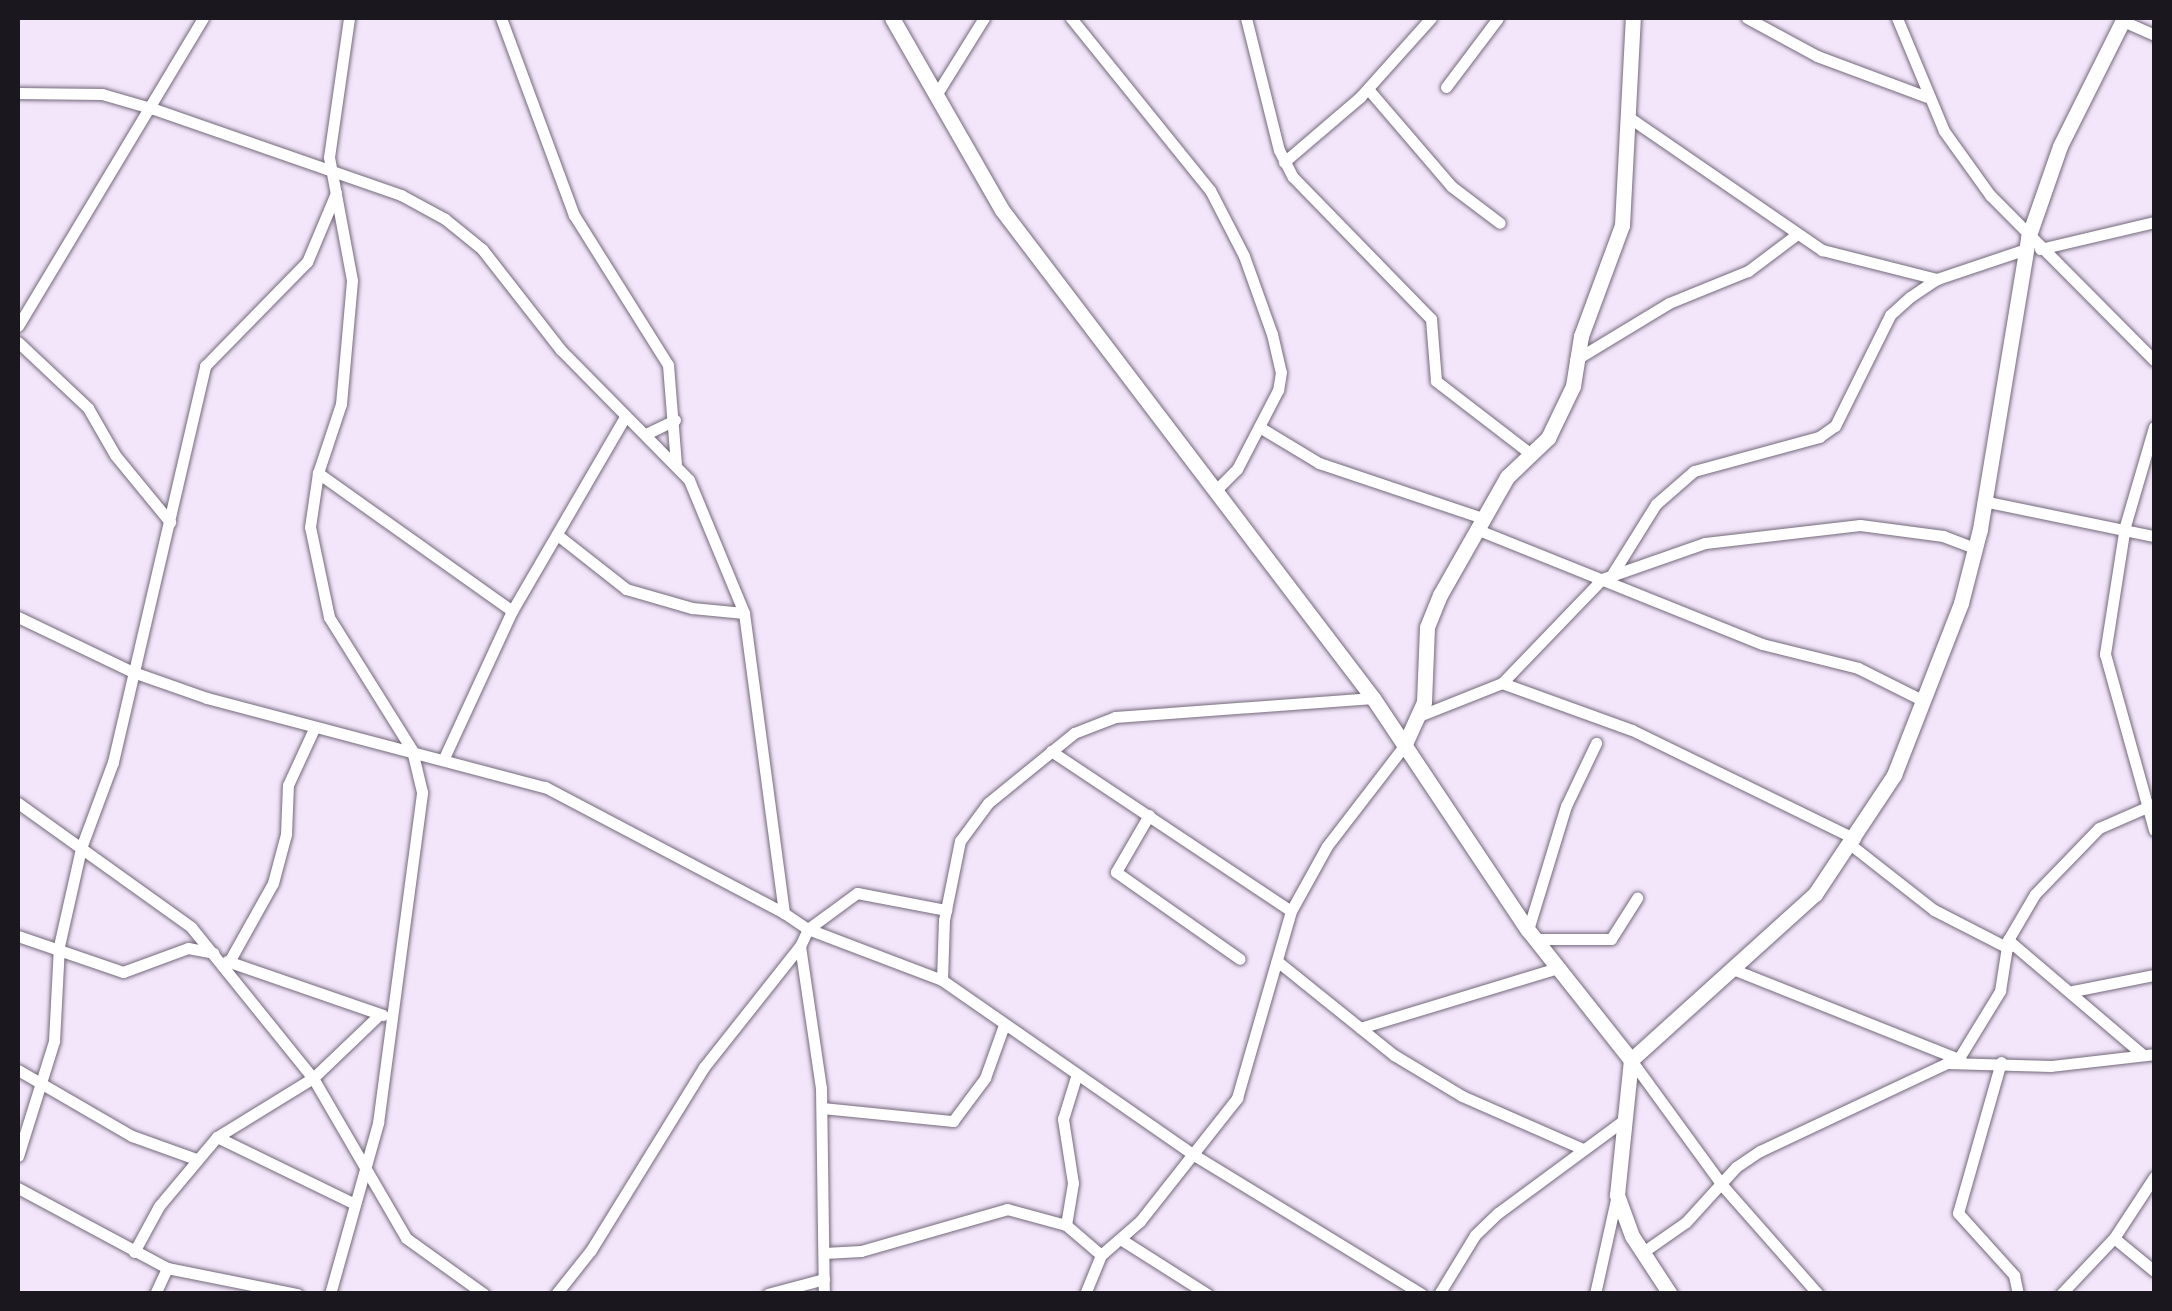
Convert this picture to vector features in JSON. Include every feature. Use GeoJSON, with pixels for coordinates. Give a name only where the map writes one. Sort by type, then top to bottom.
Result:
{"type":"FeatureCollection","features":[{"type":"Feature","properties":{"kind":"street"},"geometry":{"type":"LineString","coordinates":[[18,325],[154,109],[203,18]]}},
{"type":"Feature","properties":{"kind":"street"},"geometry":{"type":"LineString","coordinates":[[330,1294],[378,1123],[386,1015],[422,792],[412,750],[329,617],[310,527],[318,474],[341,404],[352,280],[330,145],[349,18]]}},
{"type":"Feature","properties":{"kind":"street"},"geometry":{"type":"LineString","coordinates":[[500,18],[574,215],[668,366],[676,464]]}},
{"type":"Feature","properties":{"kind":"street"},"geometry":{"type":"LineString","coordinates":[[892,18],[1002,210],[1373,698],[1557,968],[1722,1184],[1818,1294]]}},
{"type":"Feature","properties":{"kind":"street"},"geometry":{"type":"LineString","coordinates":[[936,95],[984,18]]}},
{"type":"Feature","properties":{"kind":"street"},"geometry":{"type":"LineString","coordinates":[[1071,18],[1202,178],[1244,256],[1281,372],[1261,428],[1238,469],[1215,491]]}},
{"type":"Feature","properties":{"kind":"street"},"geometry":{"type":"LineString","coordinates":[[1246,18],[1284,162],[1431,318],[1436,381],[1532,455]]}},
{"type":"Feature","properties":{"kind":"street"},"geometry":{"type":"LineString","coordinates":[[1284,162],[1368,89],[1431,18]]}},
{"type":"Feature","properties":{"kind":"street"},"geometry":{"type":"LineString","coordinates":[[1446,87],[1498,18]]}},
{"type":"Feature","properties":{"kind":"street"},"geometry":{"type":"LineString","coordinates":[[1085,1294],[1101,1255],[1122,1240],[1194,1155],[1244,1082],[1290,911],[1327,846],[1404,746],[1419,716],[1427,627],[1479,523],[1508,477],[1532,455],[1564,410],[1575,360],[1622,225],[1633,18]]}},
{"type":"Feature","properties":{"kind":"street"},"geometry":{"type":"LineString","coordinates":[[1747,18],[1817,56],[1927,96]]}},
{"type":"Feature","properties":{"kind":"street"},"geometry":{"type":"LineString","coordinates":[[1595,1294],[1617,1195],[1620,1122],[1631,1060],[1736,970],[1815,894],[1894,775],[1974,548],[2032,245],[2060,146],[2124,19],[2154,35]]}},
{"type":"Feature","properties":{"kind":"street"},"geometry":{"type":"LineString","coordinates":[[1899,20],[1944,131],[2032,245],[2154,360]]}},
{"type":"Feature","properties":{"kind":"street"},"geometry":{"type":"LineString","coordinates":[[1368,89],[1450,186],[1500,224]]}},
{"type":"Feature","properties":{"kind":"street"},"geometry":{"type":"LineString","coordinates":[[18,93],[102,94],[154,109],[401,195],[482,249],[561,350],[676,464],[720,544],[744,613],[784,914]]}},
{"type":"Feature","properties":{"kind":"street"},"geometry":{"type":"LineString","coordinates":[[1627,116],[1724,177],[1796,234],[1880,269],[1937,279]]}},
{"type":"Feature","properties":{"kind":"street"},"geometry":{"type":"LineString","coordinates":[[18,1156],[58,1018],[58,946],[81,848],[113,762],[206,366],[307,262],[336,192]]}},
{"type":"Feature","properties":{"kind":"street"},"geometry":{"type":"LineString","coordinates":[[1419,716],[1502,683],[1607,578],[1656,504],[1694,471],[1819,438],[1835,426],[1890,315],[1937,279],[2032,245],[2154,222]]}},
{"type":"Feature","properties":{"kind":"street"},"geometry":{"type":"LineString","coordinates":[[1575,360],[1670,304],[1748,271],[1796,234]]}},
{"type":"Feature","properties":{"kind":"street"},"geometry":{"type":"LineString","coordinates":[[18,342],[81,400],[115,455],[170,522]]}},
{"type":"Feature","properties":{"kind":"street"},"geometry":{"type":"LineString","coordinates":[[444,758],[512,611],[560,537],[625,416]]}},
{"type":"Feature","properties":{"kind":"street"},"geometry":{"type":"LineString","coordinates":[[648,433],[675,420]]}},
{"type":"Feature","properties":{"kind":"street"},"geometry":{"type":"LineString","coordinates":[[1261,428],[1319,463],[1479,523],[1762,644],[1858,668],[1922,700]]}},
{"type":"Feature","properties":{"kind":"street"},"geometry":{"type":"LineString","coordinates":[[2154,428],[2125,526],[2105,654],[2150,804],[2154,830]]}},
{"type":"Feature","properties":{"kind":"street"},"geometry":{"type":"LineString","coordinates":[[318,474],[512,611]]}},
{"type":"Feature","properties":{"kind":"street"},"geometry":{"type":"LineString","coordinates":[[1983,501],[2125,526],[2154,536]]}},
{"type":"Feature","properties":{"kind":"street"},"geometry":{"type":"LineString","coordinates":[[1607,578],[1705,543],[1845,526],[1943,536],[1974,548]]}},
{"type":"Feature","properties":{"kind":"street"},"geometry":{"type":"LineString","coordinates":[[560,537],[626,589],[692,608],[744,613]]}},
{"type":"Feature","properties":{"kind":"street"},"geometry":{"type":"LineString","coordinates":[[18,617],[132,672],[314,731],[412,750],[545,788],[808,929],[942,980],[1194,1155],[1422,1294]]}},
{"type":"Feature","properties":{"kind":"street"},"geometry":{"type":"LineString","coordinates":[[1502,683],[1546,694],[1632,730],[1853,842],[1934,910],[2008,944],[2074,991],[2140,1053]]}},
{"type":"Feature","properties":{"kind":"street"},"geometry":{"type":"LineString","coordinates":[[942,980],[946,910],[968,826],[1074,733],[1115,718],[1373,698]]}},
{"type":"Feature","properties":{"kind":"street"},"geometry":{"type":"LineString","coordinates":[[227,962],[273,882],[286,834],[288,785],[314,731]]}},
{"type":"Feature","properties":{"kind":"street"},"geometry":{"type":"LineString","coordinates":[[1532,934],[1556,834],[1596,743]]}},
{"type":"Feature","properties":{"kind":"street"},"geometry":{"type":"LineString","coordinates":[[1052,752],[1290,911]]}},
{"type":"Feature","properties":{"kind":"street"},"geometry":{"type":"LineString","coordinates":[[18,803],[148,891],[227,962],[386,1015]]}},
{"type":"Feature","properties":{"kind":"street"},"geometry":{"type":"LineString","coordinates":[[1643,1252],[1686,1222],[1760,1151],[1960,1059],[2000,992],[2008,944],[2057,865],[2099,828],[2150,804]]}},
{"type":"Feature","properties":{"kind":"street"},"geometry":{"type":"LineString","coordinates":[[1149,815],[1116,872],[1240,959]]}},
{"type":"Feature","properties":{"kind":"street"},"geometry":{"type":"LineString","coordinates":[[556,1294],[591,1250],[704,1067],[800,946],[808,929],[856,893],[946,910]]}},
{"type":"Feature","properties":{"kind":"street"},"geometry":{"type":"LineString","coordinates":[[1532,934],[1611,939],[1637,898]]}},
{"type":"Feature","properties":{"kind":"street"},"geometry":{"type":"LineString","coordinates":[[18,936],[58,946],[122,972],[188,948],[214,953]]}},
{"type":"Feature","properties":{"kind":"street"},"geometry":{"type":"LineString","coordinates":[[800,946],[822,1108],[824,1294]]}},
{"type":"Feature","properties":{"kind":"street"},"geometry":{"type":"LineString","coordinates":[[1278,961],[1360,1028],[1462,1096],[1582,1150]]}},
{"type":"Feature","properties":{"kind":"street"},"geometry":{"type":"LineString","coordinates":[[227,962],[313,1078],[366,1158],[386,1209],[406,1238],[484,1294]]}},
{"type":"Feature","properties":{"kind":"street"},"geometry":{"type":"LineString","coordinates":[[1360,1028],[1557,968]]}},
{"type":"Feature","properties":{"kind":"street"},"geometry":{"type":"LineString","coordinates":[[1736,970],[1802,1002],[1960,1059],[2050,1066],[2154,1054]]}},
{"type":"Feature","properties":{"kind":"street"},"geometry":{"type":"LineString","coordinates":[[2074,991],[2154,975]]}},
{"type":"Feature","properties":{"kind":"street"},"geometry":{"type":"LineString","coordinates":[[134,1252],[196,1159],[217,1136],[313,1078],[386,1015]]}},
{"type":"Feature","properties":{"kind":"street"},"geometry":{"type":"LineString","coordinates":[[822,1108],[953,1121],[985,1078],[1004,1025]]}},
{"type":"Feature","properties":{"kind":"street"},"geometry":{"type":"LineString","coordinates":[[2001,1062],[1958,1212],[2014,1275],[2018,1294]]}},
{"type":"Feature","properties":{"kind":"street"},"geometry":{"type":"LineString","coordinates":[[18,1070],[132,1136],[196,1159]]}},
{"type":"Feature","properties":{"kind":"street"},"geometry":{"type":"LineString","coordinates":[[1066,1225],[1073,1182],[1062,1119],[1076,1076]]}},
{"type":"Feature","properties":{"kind":"street"},"geometry":{"type":"LineString","coordinates":[[1439,1294],[1475,1235],[1620,1122]]}},
{"type":"Feature","properties":{"kind":"street"},"geometry":{"type":"LineString","coordinates":[[217,1136],[355,1204]]}},
{"type":"Feature","properties":{"kind":"street"},"geometry":{"type":"LineString","coordinates":[[2062,1294],[2114,1238],[2154,1177]]}},
{"type":"Feature","properties":{"kind":"street"},"geometry":{"type":"LineString","coordinates":[[18,1188],[167,1268],[296,1294]]}},
{"type":"Feature","properties":{"kind":"street"},"geometry":{"type":"LineString","coordinates":[[1617,1195],[1643,1252],[1670,1294]]}},
{"type":"Feature","properties":{"kind":"street"},"geometry":{"type":"LineString","coordinates":[[824,1252],[861,1251],[1007,1210],[1066,1225],[1101,1255]]}},
{"type":"Feature","properties":{"kind":"street"},"geometry":{"type":"LineString","coordinates":[[2114,1238],[2154,1271]]}},
{"type":"Feature","properties":{"kind":"street"},"geometry":{"type":"LineString","coordinates":[[1122,1240],[1207,1294]]}},
{"type":"Feature","properties":{"kind":"street"},"geometry":{"type":"LineString","coordinates":[[156,1294],[167,1268]]}},
{"type":"Feature","properties":{"kind":"street"},"geometry":{"type":"LineString","coordinates":[[768,1294],[824,1279]]}}]}
